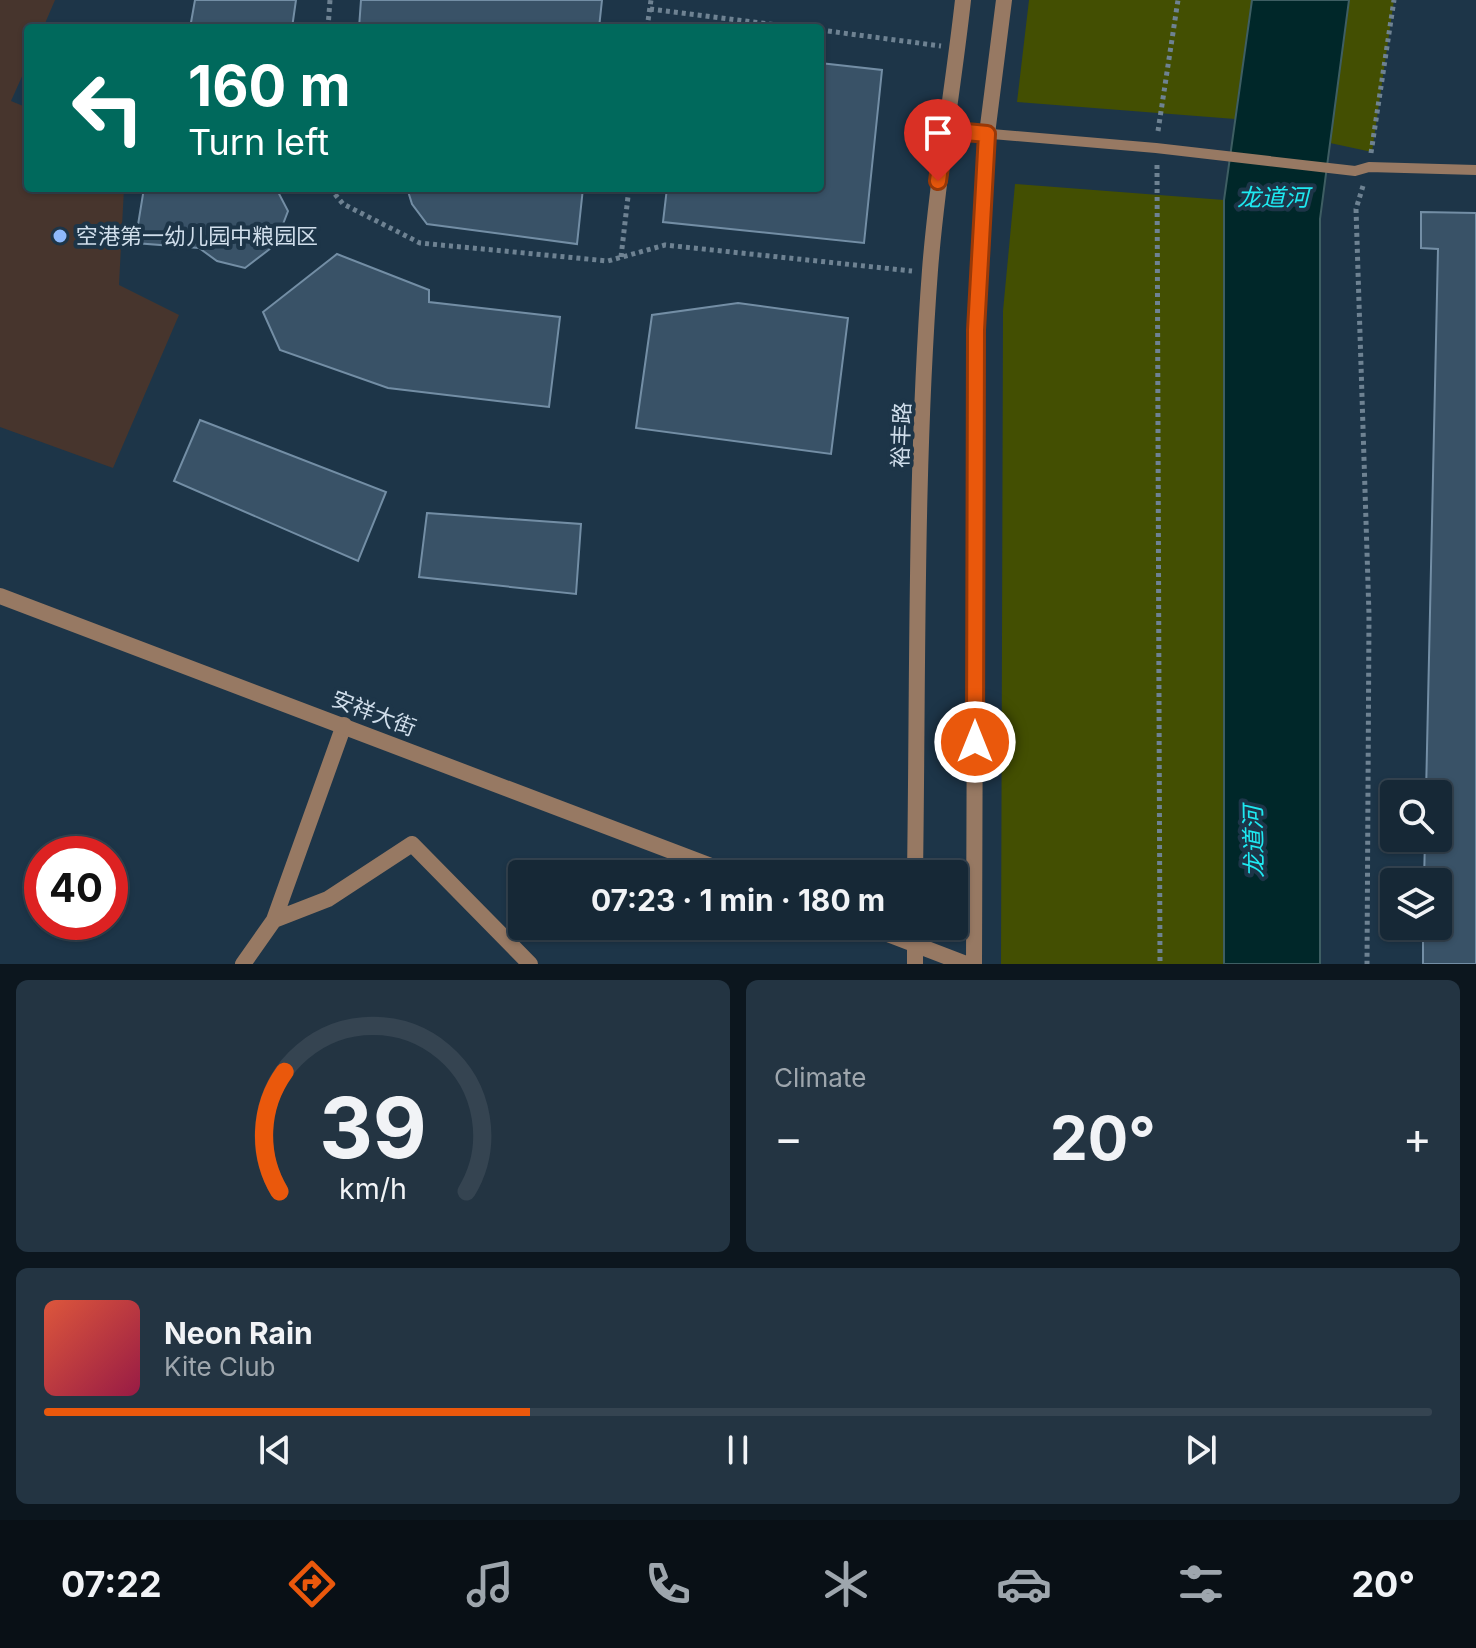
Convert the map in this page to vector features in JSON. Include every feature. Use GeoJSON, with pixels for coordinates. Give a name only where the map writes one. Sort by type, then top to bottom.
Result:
{"type":"FeatureCollection","features":[{"type":"Feature","properties":{"kind":"street","name":"裕丰路"},"geometry":{"type":"LineString","coordinates":[[915,860],[922,454],[930,273],[963,0]]}},
{"type":"Feature","properties":{"kind":"street"},"geometry":{"type":"LineString","coordinates":[[974,964],[976,330],[987,134],[1004,0]]}},
{"type":"Feature","properties":{"kind":"street","name":"安祥大街"},"geometry":{"type":"LineString","coordinates":[[0,596],[696,860]]}},
{"type":"Feature","properties":{"kind":"street"},"geometry":{"type":"LineString","coordinates":[[243,964],[274,920],[344,725]]}},
{"type":"Feature","properties":{"kind":"street"},"geometry":{"type":"LineString","coordinates":[[274,920],[328,899],[412,844],[530,964]]}},
{"type":"Feature","properties":{"kind":"street"},"geometry":{"type":"LineString","coordinates":[[904,940],[966,964]]}},
{"type":"Feature","properties":{"kind":"street"},"geometry":{"type":"LineString","coordinates":[[914,940],[915,964]]}},
{"type":"Feature","properties":{"kind":"lane"},"geometry":{"type":"LineString","coordinates":[[945,130],[1156,148],[1355,171],[1369,167],[1476,170]]}},
{"type":"Feature","properties":{"kind":"path"},"geometry":{"type":"LineString","coordinates":[[328,24],[330,0]]}},
{"type":"Feature","properties":{"kind":"path"},"geometry":{"type":"LineString","coordinates":[[648,24],[651,0]]}},
{"type":"Feature","properties":{"kind":"path"},"geometry":{"type":"LineString","coordinates":[[1160,964],[1159,196],[1156,148],[1178,0]]}},
{"type":"Feature","properties":{"kind":"path"},"geometry":{"type":"LineString","coordinates":[[1367,964],[1369,615],[1356,209],[1369,167],[1394,0]]}},
{"type":"Feature","properties":{"kind":"path"},"geometry":{"type":"LineString","coordinates":[[650,9],[770,24]]}},
{"type":"Feature","properties":{"kind":"path"},"geometry":{"type":"LineString","coordinates":[[824,31],[958,48]]}},
{"type":"Feature","properties":{"kind":"path"},"geometry":{"type":"LineString","coordinates":[[333,192],[343,204],[420,243],[608,261],[665,245],[930,273]]}},
{"type":"Feature","properties":{"kind":"path"},"geometry":{"type":"LineString","coordinates":[[621,257],[629,192]]}},
{"type":"Feature","properties":{"kind":"shaded area","name":"空港第一幼儿园中粮园区"},"geometry":{"type":"Polygon","coordinates":[[[0,0],[55,0],[45,24],[24,24],[24,72],[11,101],[24,106],[24,192],[124,192],[119,285],[179,315],[113,468],[0,427],[0,0]]]}},
{"type":"Feature","properties":{"kind":"green space"},"geometry":{"type":"Polygon","coordinates":[[[1029,0],[1252,0],[1235,119],[1017,102],[1029,0]]]}},
{"type":"Feature","properties":{"kind":"green space"},"geometry":{"type":"Polygon","coordinates":[[[1349,0],[1394,0],[1372,152],[1330,143],[1349,0]]]}},
{"type":"Feature","properties":{"kind":"green space"},"geometry":{"type":"Polygon","coordinates":[[[1015,184],[1224,200],[1224,964],[1001,964],[1003,311],[1015,184]]]}},
{"type":"Feature","properties":{"kind":"water","name":"龙道河"},"geometry":{"type":"Polygon","coordinates":[[[1252,0],[1349,0],[1320,219],[1320,964],[1224,964],[1224,200],[1252,0]]]}},
{"type":"Feature","properties":{"kind":"building"},"geometry":{"type":"Polygon","coordinates":[[[195,0],[296,0],[293,24],[191,24],[195,0]]]}},
{"type":"Feature","properties":{"kind":"building"},"geometry":{"type":"Polygon","coordinates":[[[361,0],[602,0],[599,24],[359,24],[361,0]]]}},
{"type":"Feature","properties":{"kind":"building"},"geometry":{"type":"Polygon","coordinates":[[[824,63],[882,70],[864,243],[663,222],[667,192],[824,192],[824,63]]]}},
{"type":"Feature","properties":{"kind":"building"},"geometry":{"type":"Polygon","coordinates":[[[143,192],[278,192],[288,211],[275,245],[245,268],[217,261],[199,248],[135,243],[143,192]]]}},
{"type":"Feature","properties":{"kind":"building"},"geometry":{"type":"Polygon","coordinates":[[[408,192],[583,192],[577,244],[427,224],[412,204],[408,192]]]}},
{"type":"Feature","properties":{"kind":"building"},"geometry":{"type":"Polygon","coordinates":[[[1421,212],[1476,213],[1476,964],[1423,964],[1423,940],[1452,940],[1452,868],[1424,868],[1425,852],[1452,852],[1452,780],[1426,780],[1438,249],[1421,248],[1421,212]]]}},
{"type":"Feature","properties":{"kind":"building"},"geometry":{"type":"Polygon","coordinates":[[[337,254],[429,290],[429,302],[560,317],[549,407],[388,388],[280,350],[263,312],[337,254]]]}},
{"type":"Feature","properties":{"kind":"building"},"geometry":{"type":"Polygon","coordinates":[[[738,303],[848,318],[831,454],[636,428],[652,315],[738,303]]]}},
{"type":"Feature","properties":{"kind":"building"},"geometry":{"type":"Polygon","coordinates":[[[200,420],[386,492],[358,561],[174,481],[200,420]]]}},
{"type":"Feature","properties":{"kind":"building"},"geometry":{"type":"Polygon","coordinates":[[[427,513],[581,524],[576,594],[419,577],[427,513]]]}},
{"type":"Feature","properties":{"kind":"place","name":"空港第一幼儿园中粮园区"},"geometry":{"type":"Point","coordinates":[60,236]}},
{"type":"Feature","properties":{"kind":"route"},"geometry":{"type":"LineString","coordinates":[[938,181],[945,130],[987,134],[976,330],[975,742]]}}]}
